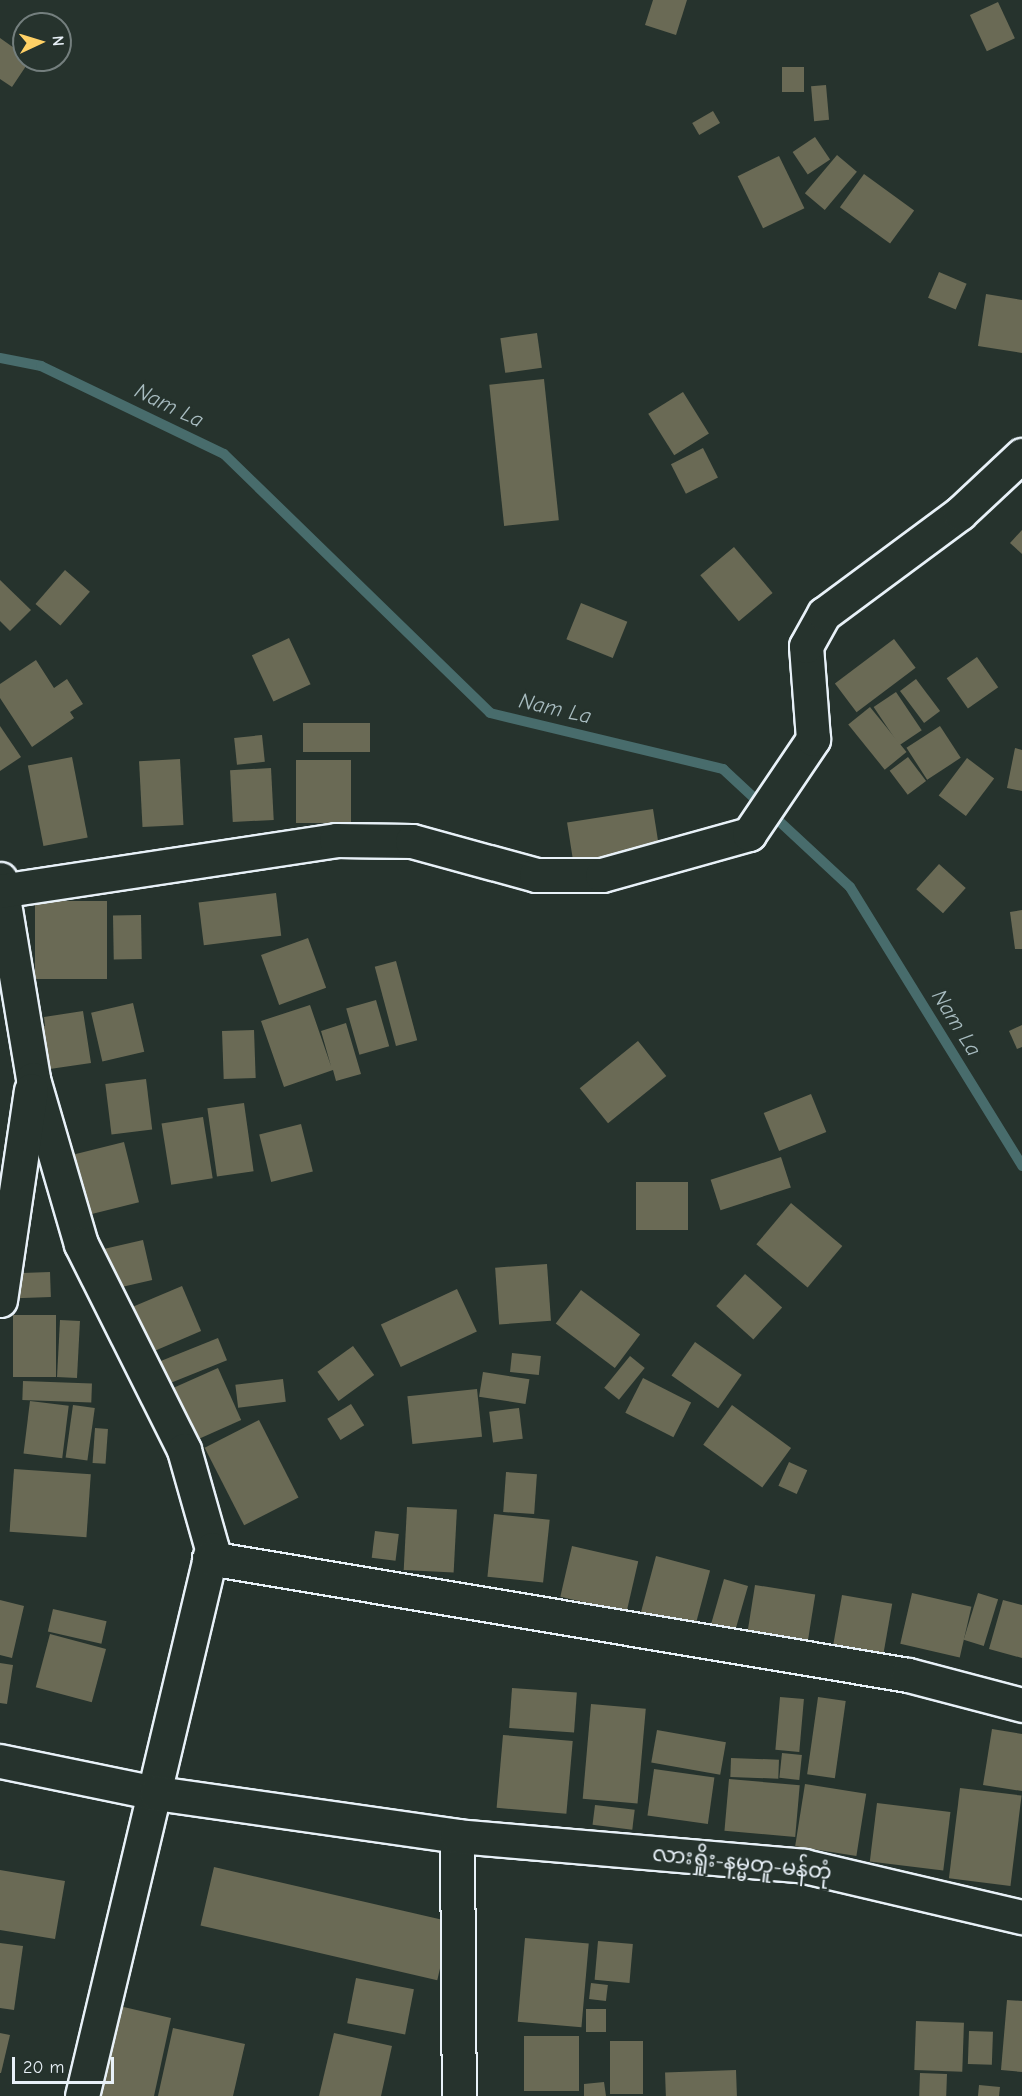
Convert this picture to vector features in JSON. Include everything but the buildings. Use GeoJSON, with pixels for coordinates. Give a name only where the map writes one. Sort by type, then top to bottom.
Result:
{"type":"FeatureCollection","features":[{"type":"Feature","properties":{"kind":"street"},"geometry":{"type":"LineString","coordinates":[[0,891],[336,840],[412,841],[536,875],[603,875],[749,834],[813,738],[806,646],[824,614],[960,513],[1022,455]]}},
{"type":"Feature","properties":{"kind":"street"},"geometry":{"type":"LineString","coordinates":[[0,879],[0,891],[33,1079],[81,1244],[184,1450],[212,1549],[156,1793],[82,2096]]}},
{"type":"Feature","properties":{"kind":"street"},"geometry":{"type":"LineString","coordinates":[[0,1300],[33,1079]]}},
{"type":"Feature","properties":{"kind":"street"},"geometry":{"type":"LineString","coordinates":[[209,1558],[908,1675],[1022,1704]]}},
{"type":"Feature","properties":{"kind":"street","name":"လားရှိုး-နမ္မတူ-မန်တုံ"},"geometry":{"type":"LineString","coordinates":[[0,1761],[156,1793],[457,1836],[804,1866],[989,1906],[1022,1917]]}},
{"type":"Feature","properties":{"kind":"street"},"geometry":{"type":"LineString","coordinates":[[457,1836],[459,2096]]}},
{"type":"Feature","properties":{"kind":"waterway","name":"Nam La"},"geometry":{"type":"LineString","coordinates":[[0,358],[41,366],[224,454],[490,713],[723,769],[850,887],[1022,1166]]}}]}
